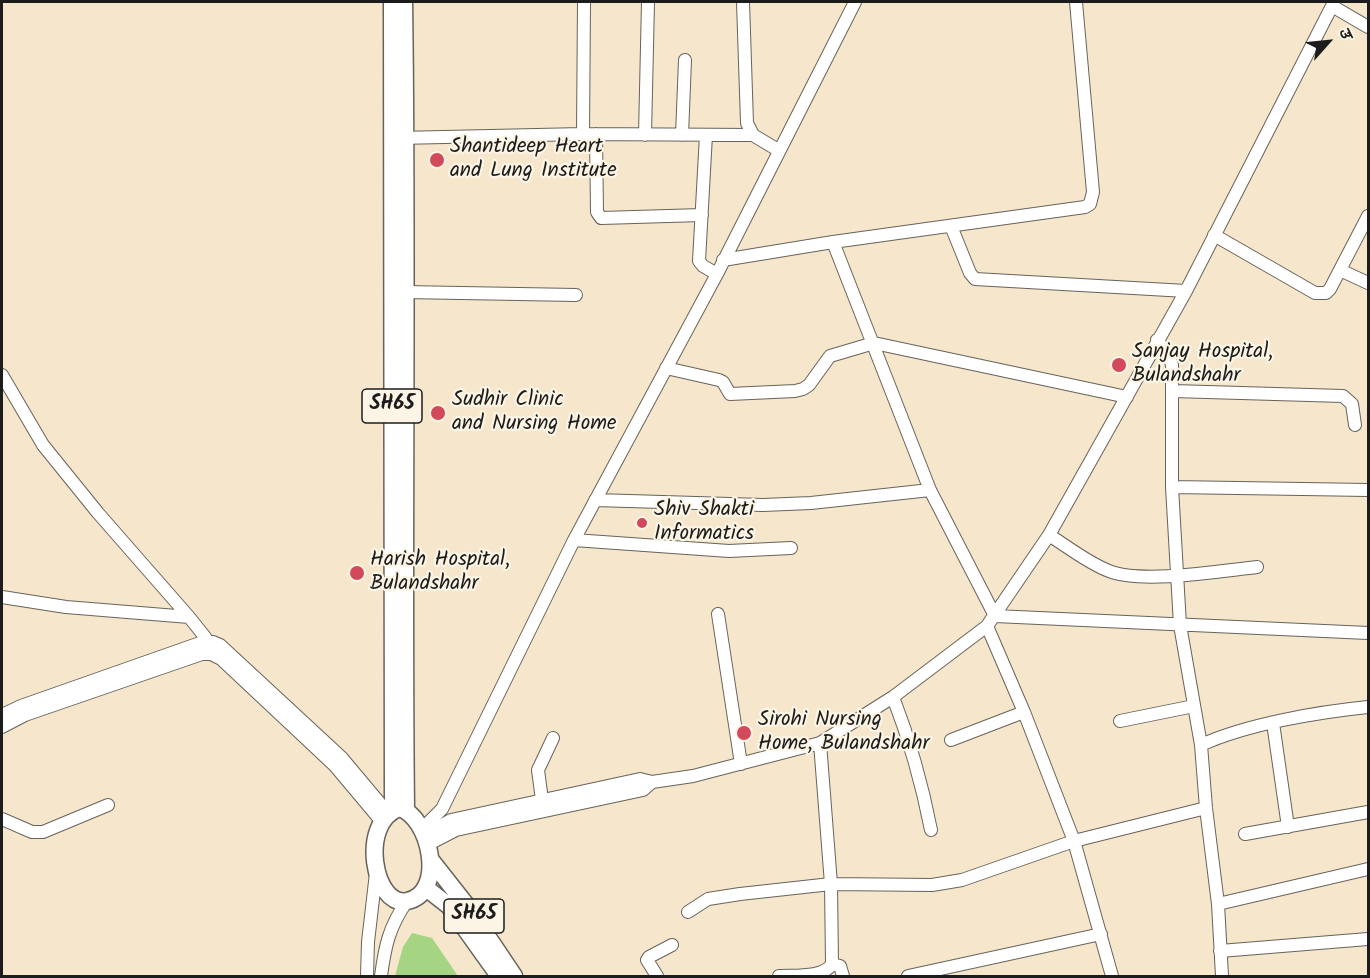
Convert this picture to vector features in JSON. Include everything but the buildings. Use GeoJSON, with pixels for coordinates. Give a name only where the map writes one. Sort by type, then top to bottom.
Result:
{"type":"FeatureCollection","features":[{"type":"Feature","properties":{"kind":"main road","name":"SH65"},"geometry":{"type":"LineString","coordinates":[[392,2],[404,292],[393,814],[378,829],[375,843],[376,870],[380,879],[392,897],[399,901],[407,901],[419,895],[426,888],[430,878],[425,842],[417,820],[393,814]]}},
{"type":"Feature","properties":{"kind":"main road","name":"SH65"},"geometry":{"type":"LineString","coordinates":[[393,814],[399,138],[404,2]]}},
{"type":"Feature","properties":{"kind":"main road","name":"SH65"},"geometry":{"type":"LineString","coordinates":[[425,842],[514,976]]}},
{"type":"Feature","properties":{"kind":"main road","name":"SH65"},"geometry":{"type":"LineString","coordinates":[[426,888],[449,906],[499,976]]}},
{"type":"Feature","properties":{"kind":"street"},"geometry":{"type":"LineString","coordinates":[[583,134],[584,2]]}},
{"type":"Feature","properties":{"kind":"street"},"geometry":{"type":"LineString","coordinates":[[645,135],[648,2]]}},
{"type":"Feature","properties":{"kind":"street"},"geometry":{"type":"LineString","coordinates":[[743,2],[747,123],[753,135]]}},
{"type":"Feature","properties":{"kind":"street"},"geometry":{"type":"LineString","coordinates":[[425,842],[574,540],[717,274],[855,2]]}},
{"type":"Feature","properties":{"kind":"street"},"geometry":{"type":"LineString","coordinates":[[723,260],[833,242],[1085,207],[1090,204],[1093,192],[1076,2]]}},
{"type":"Feature","properties":{"kind":"street"},"geometry":{"type":"LineString","coordinates":[[425,842],[451,820],[640,779],[652,782],[693,776],[820,743],[893,697],[991,621],[1048,536],[1186,291],[1333,4],[1368,27]]}},
{"type":"Feature","properties":{"kind":"street"},"geometry":{"type":"LineString","coordinates":[[682,135],[685,60]]}},
{"type":"Feature","properties":{"kind":"street"},"geometry":{"type":"LineString","coordinates":[[399,138],[583,134],[753,135],[778,150]]}},
{"type":"Feature","properties":{"kind":"street"},"geometry":{"type":"LineString","coordinates":[[596,134],[597,212],[601,218],[702,215]]}},
{"type":"Feature","properties":{"kind":"street"},"geometry":{"type":"LineString","coordinates":[[706,135],[699,261],[717,274]]}},
{"type":"Feature","properties":{"kind":"street"},"geometry":{"type":"LineString","coordinates":[[1214,235],[1315,293],[1326,293],[1368,216]]}},
{"type":"Feature","properties":{"kind":"street"},"geometry":{"type":"LineString","coordinates":[[951,226],[970,273],[975,279],[1186,291]]}},
{"type":"Feature","properties":{"kind":"street"},"geometry":{"type":"LineString","coordinates":[[833,242],[930,490],[991,621],[1074,841],[1112,976]]}},
{"type":"Feature","properties":{"kind":"street"},"geometry":{"type":"LineString","coordinates":[[1340,270],[1368,284]]}},
{"type":"Feature","properties":{"kind":"street"},"geometry":{"type":"LineString","coordinates":[[404,292],[576,295]]}},
{"type":"Feature","properties":{"kind":"street"},"geometry":{"type":"LineString","coordinates":[[1157,340],[1169,355],[1172,365],[1172,487],[1180,625],[1201,745],[1218,904],[1222,976]]}},
{"type":"Feature","properties":{"kind":"street"},"geometry":{"type":"LineString","coordinates":[[666,368],[719,380],[723,382],[730,394],[795,392],[809,385],[830,356],[874,343],[1127,397]]}},
{"type":"Feature","properties":{"kind":"street"},"geometry":{"type":"LineString","coordinates":[[4,384],[43,445],[98,513],[189,617],[209,648]]}},
{"type":"Feature","properties":{"kind":"street"},"geometry":{"type":"LineString","coordinates":[[1173,391],[1335,394],[1342,396],[1352,404],[1355,425]]}},
{"type":"Feature","properties":{"kind":"street"},"geometry":{"type":"LineString","coordinates":[[1172,487],[1368,490]]}},
{"type":"Feature","properties":{"kind":"street"},"geometry":{"type":"LineString","coordinates":[[595,500],[763,505],[812,503],[930,490]]}},
{"type":"Feature","properties":{"kind":"street"},"geometry":{"type":"LineString","coordinates":[[1048,536],[1108,571],[1126,576],[1257,567]]}},
{"type":"Feature","properties":{"kind":"street"},"geometry":{"type":"LineString","coordinates":[[574,540],[729,551],[791,548]]}},
{"type":"Feature","properties":{"kind":"street"},"geometry":{"type":"LineString","coordinates":[[2,597],[66,607],[189,617]]}},
{"type":"Feature","properties":{"kind":"street"},"geometry":{"type":"LineString","coordinates":[[718,614],[741,764]]}},
{"type":"Feature","properties":{"kind":"street"},"geometry":{"type":"LineString","coordinates":[[991,621],[1180,625],[1368,633]]}},
{"type":"Feature","properties":{"kind":"street"},"geometry":{"type":"LineString","coordinates":[[2,715],[21,705],[200,643],[221,659],[334,766],[393,814]]}},
{"type":"Feature","properties":{"kind":"street"},"geometry":{"type":"LineString","coordinates":[[2,727],[25,716],[202,654],[209,648]]}},
{"type":"Feature","properties":{"kind":"street"},"geometry":{"type":"LineString","coordinates":[[893,697],[911,744],[924,789],[932,830]]}},
{"type":"Feature","properties":{"kind":"street"},"geometry":{"type":"LineString","coordinates":[[1120,721],[1194,706]]}},
{"type":"Feature","properties":{"kind":"street"},"geometry":{"type":"LineString","coordinates":[[1201,745],[1225,735],[1273,723],[1368,709]]}},
{"type":"Feature","properties":{"kind":"street"},"geometry":{"type":"LineString","coordinates":[[951,740],[1024,712]]}},
{"type":"Feature","properties":{"kind":"street"},"geometry":{"type":"LineString","coordinates":[[1273,723],[1288,827]]}},
{"type":"Feature","properties":{"kind":"street"},"geometry":{"type":"LineString","coordinates":[[542,800],[538,770],[553,738]]}},
{"type":"Feature","properties":{"kind":"street"},"geometry":{"type":"LineString","coordinates":[[779,976],[820,973],[830,968],[832,964],[831,884],[820,743]]}},
{"type":"Feature","properties":{"kind":"street"},"geometry":{"type":"LineString","coordinates":[[425,842],[456,830],[643,790],[652,782]]}},
{"type":"Feature","properties":{"kind":"street"},"geometry":{"type":"LineString","coordinates":[[2,819],[32,832],[43,832],[108,805]]}},
{"type":"Feature","properties":{"kind":"street"},"geometry":{"type":"LineString","coordinates":[[688,912],[708,899],[831,884],[932,885],[962,880],[1074,841],[1206,808]]}},
{"type":"Feature","properties":{"kind":"street"},"geometry":{"type":"LineString","coordinates":[[1245,834],[1368,812]]}},
{"type":"Feature","properties":{"kind":"street"},"geometry":{"type":"LineString","coordinates":[[1218,904],[1368,869]]}},
{"type":"Feature","properties":{"kind":"street"},"geometry":{"type":"LineString","coordinates":[[367,976],[368,942],[376,870]]}},
{"type":"Feature","properties":{"kind":"street"},"geometry":{"type":"LineString","coordinates":[[381,976],[388,936],[407,901]]}},
{"type":"Feature","properties":{"kind":"street"},"geometry":{"type":"LineString","coordinates":[[908,976],[1101,934]]}},
{"type":"Feature","properties":{"kind":"street"},"geometry":{"type":"LineString","coordinates":[[1220,951],[1321,941],[1368,939]]}},
{"type":"Feature","properties":{"kind":"street"},"geometry":{"type":"LineString","coordinates":[[657,976],[647,960],[672,945]]}},
{"type":"Feature","properties":{"kind":"street"},"geometry":{"type":"LineString","coordinates":[[832,964],[840,966],[843,976]]}},
{"type":"Feature","properties":{"kind":"green space"},"geometry":{"type":"Polygon","coordinates":[[[412,933],[432,938],[458,976],[395,976],[403,947],[412,933]]]}},
{"type":"Feature","properties":{"kind":"place","name":"Shantideep Heart and Lung Institute"},"geometry":{"type":"Point","coordinates":[437,160]}},
{"type":"Feature","properties":{"kind":"place","name":"Sanjay Hospital, Bulandshahr"},"geometry":{"type":"Point","coordinates":[1119,365]}},
{"type":"Feature","properties":{"kind":"place","name":"Sudhir Clinic and Nursing Home"},"geometry":{"type":"Point","coordinates":[438,413]}},
{"type":"Feature","properties":{"kind":"place","name":"Shiv Shakti Informatics"},"geometry":{"type":"Point","coordinates":[642,523]}},
{"type":"Feature","properties":{"kind":"place","name":"Harish Hospital, Bulandshahr"},"geometry":{"type":"Point","coordinates":[357,573]}},
{"type":"Feature","properties":{"kind":"place","name":"Sirohi Nursing Home, Bulandshahr"},"geometry":{"type":"Point","coordinates":[744,733]}}]}
